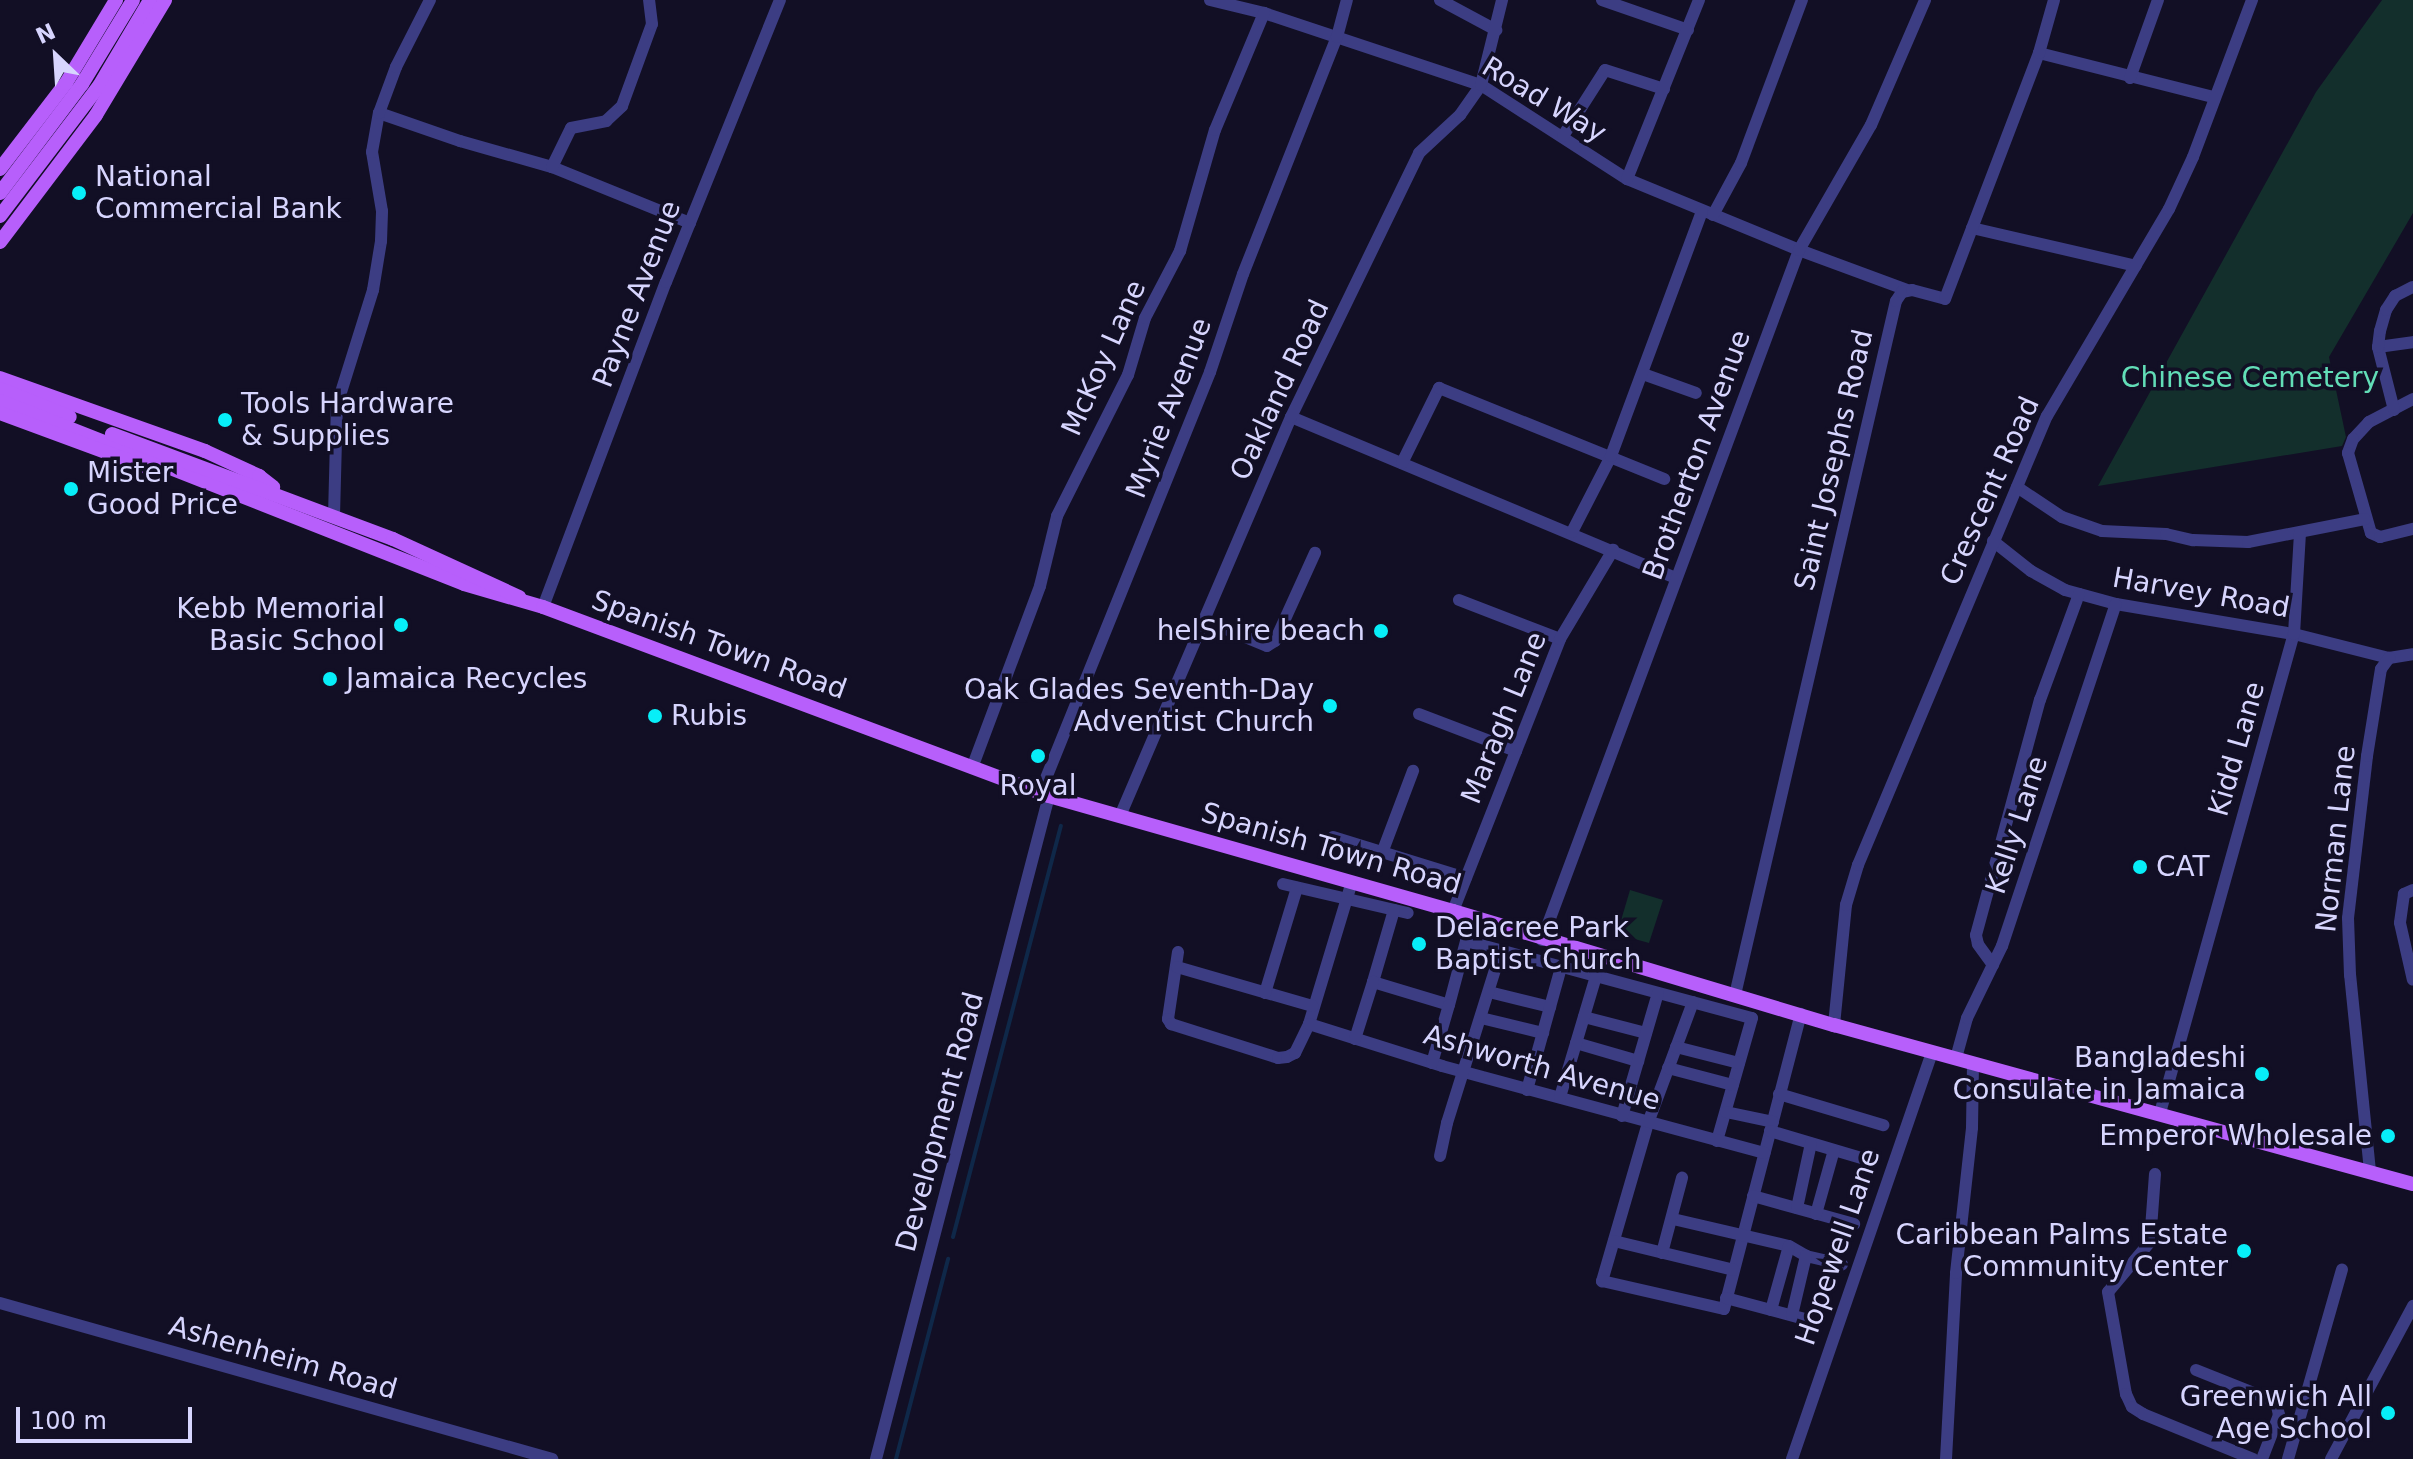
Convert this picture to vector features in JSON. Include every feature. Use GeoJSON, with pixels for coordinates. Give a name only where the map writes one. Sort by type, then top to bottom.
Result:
{"type":"FeatureCollection","features":[{"type":"Feature","properties":{"kind":"main road"},"geometry":{"type":"LineString","coordinates":[[0,169],[66,83],[116,0]]}},
{"type":"Feature","properties":{"kind":"main road"},"geometry":{"type":"LineString","coordinates":[[0,216],[7,192],[82,84],[133,0]]}},
{"type":"Feature","properties":{"kind":"main road"},"geometry":{"type":"LineString","coordinates":[[7,192],[99,86],[150,0]]}},
{"type":"Feature","properties":{"kind":"main road"},"geometry":{"type":"LineString","coordinates":[[0,242],[96,115],[165,0]]}},
{"type":"Feature","properties":{"kind":"main road","name":"Spanish Town Road"},"geometry":{"type":"LineString","coordinates":[[0,378],[205,451],[259,476],[282,495]]}},
{"type":"Feature","properties":{"kind":"main road","name":"Spanish Town Road"},"geometry":{"type":"LineString","coordinates":[[0,389],[251,499],[498,596],[543,607],[1045,794],[1834,1025],[2413,1184]]}},
{"type":"Feature","properties":{"kind":"main road","name":"Spanish Town Road"},"geometry":{"type":"LineString","coordinates":[[0,401],[282,495],[498,584],[526,601]]}},
{"type":"Feature","properties":{"kind":"main road","name":"Spanish Town Road"},"geometry":{"type":"LineString","coordinates":[[0,413],[148,468],[251,499]]}},
{"type":"Feature","properties":{"kind":"street"},"geometry":{"type":"LineString","coordinates":[[334,516],[337,405],[373,290],[381,241],[382,211],[372,152],[379,113],[396,67],[430,0]]}},
{"type":"Feature","properties":{"kind":"street"},"geometry":{"type":"LineString","coordinates":[[552,167],[571,128],[606,121],[622,106],[652,24],[649,0]]}},
{"type":"Feature","properties":{"kind":"street","name":"Payne Avenue"},"geometry":{"type":"LineString","coordinates":[[543,607],[690,223],[780,0]]}},
{"type":"Feature","properties":{"kind":"street","name":"Road Way"},"geometry":{"type":"LineString","coordinates":[[1210,0],[1264,13],[1481,85],[1627,179],[1799,250],[1907,290]]}},
{"type":"Feature","properties":{"kind":"street","name":"Myrie Avenue"},"geometry":{"type":"LineString","coordinates":[[1045,794],[1210,372],[1243,274],[1337,37],[1347,0]]}},
{"type":"Feature","properties":{"kind":"street"},"geometry":{"type":"LineString","coordinates":[[1440,0],[1496,30]]}},
{"type":"Feature","properties":{"kind":"street","name":"Oakland Road"},"geometry":{"type":"LineString","coordinates":[[1120,816],[1291,417],[1419,153],[1460,115],[1481,85],[1502,0]]}},
{"type":"Feature","properties":{"kind":"street"},"geometry":{"type":"LineString","coordinates":[[1602,0],[1688,30]]}},
{"type":"Feature","properties":{"kind":"street"},"geometry":{"type":"LineString","coordinates":[[1627,179],[1699,0]]}},
{"type":"Feature","properties":{"kind":"street"},"geometry":{"type":"LineString","coordinates":[[1572,532],[1611,456],[1707,213],[1741,163],[1802,0]]}},
{"type":"Feature","properties":{"kind":"street","name":"Brotherton Avenue"},"geometry":{"type":"LineString","coordinates":[[1542,940],[1799,250],[1871,125],[1925,0]]}},
{"type":"Feature","properties":{"kind":"street"},"geometry":{"type":"LineString","coordinates":[[1907,290],[1945,299],[2039,53],[2054,0]]}},
{"type":"Feature","properties":{"kind":"street"},"geometry":{"type":"LineString","coordinates":[[2130,78],[2158,0]]}},
{"type":"Feature","properties":{"kind":"street","name":"Crescent Road"},"geometry":{"type":"LineString","coordinates":[[1834,1025],[1846,905],[1858,865],[2047,416],[2181,183],[2252,0]]}},
{"type":"Feature","properties":{"kind":"street","name":"McKoy Lane"},"geometry":{"type":"LineString","coordinates":[[972,768],[1040,586],[1057,516],[1128,375],[1145,318],[1180,251],[1215,130],[1264,13]]}},
{"type":"Feature","properties":{"kind":"street"},"geometry":{"type":"LineString","coordinates":[[2039,53],[2213,97]]}},
{"type":"Feature","properties":{"kind":"street"},"geometry":{"type":"LineString","coordinates":[[1563,136],[1605,70],[1664,89]]}},
{"type":"Feature","properties":{"kind":"street"},"geometry":{"type":"LineString","coordinates":[[379,113],[460,141],[552,167],[690,223]]}},
{"type":"Feature","properties":{"kind":"street"},"geometry":{"type":"LineString","coordinates":[[1972,228],[2136,266]]}},
{"type":"Feature","properties":{"kind":"street"},"geometry":{"type":"LineString","coordinates":[[2394,410],[2378,347],[2386,310],[2395,296],[2413,287]]}},
{"type":"Feature","properties":{"kind":"street","name":"Saint Josephs Road"},"geometry":{"type":"LineString","coordinates":[[1735,995],[1896,301],[1907,290]]}},
{"type":"Feature","properties":{"kind":"street"},"geometry":{"type":"LineString","coordinates":[[2378,347],[2413,342]]}},
{"type":"Feature","properties":{"kind":"street"},"geometry":{"type":"LineString","coordinates":[[1643,374],[1696,393]]}},
{"type":"Feature","properties":{"kind":"street"},"geometry":{"type":"LineString","coordinates":[[1402,463],[1439,388],[1664,479]]}},
{"type":"Feature","properties":{"kind":"street"},"geometry":{"type":"LineString","coordinates":[[2413,399],[2369,422],[2353,439],[2348,453],[2371,533],[2380,537],[2413,529]]}},
{"type":"Feature","properties":{"kind":"street"},"geometry":{"type":"LineString","coordinates":[[1291,417],[1676,578]]}},
{"type":"Feature","properties":{"kind":"street"},"geometry":{"type":"LineString","coordinates":[[2017,487],[2062,517],[2102,531],[2248,542],[2365,519]]}},
{"type":"Feature","properties":{"kind":"street","name":"Kidd Lane"},"geometry":{"type":"LineString","coordinates":[[2160,1113],[2294,634],[2300,532]]}},
{"type":"Feature","properties":{"kind":"street","name":"Harvey Road"},"geometry":{"type":"LineString","coordinates":[[1993,541],[2031,571],[2065,590],[2116,604],[2294,634],[2389,658],[2413,654]]}},
{"type":"Feature","properties":{"kind":"street","name":"Maragh Lane"},"geometry":{"type":"LineString","coordinates":[[1453,911],[1560,639],[1613,550]]}},
{"type":"Feature","properties":{"kind":"street"},"geometry":{"type":"LineString","coordinates":[[1204,620],[1267,646],[1275,641],[1315,553]]}},
{"type":"Feature","properties":{"kind":"street"},"geometry":{"type":"LineString","coordinates":[[1993,965],[1978,944],[1976,935],[2040,700],[2079,594]]}},
{"type":"Feature","properties":{"kind":"street"},"geometry":{"type":"LineString","coordinates":[[1459,600],[1560,639]]}},
{"type":"Feature","properties":{"kind":"street","name":"Kelly Lane"},"geometry":{"type":"LineString","coordinates":[[1956,1058],[1967,1018],[1993,965],[2116,604]]}},
{"type":"Feature","properties":{"kind":"street","name":"Norman Lane"},"geometry":{"type":"LineString","coordinates":[[2370,1171],[2350,975],[2348,918],[2367,756],[2381,669],[2389,658]]}},
{"type":"Feature","properties":{"kind":"street"},"geometry":{"type":"LineString","coordinates":[[1419,714],[1516,751]]}},
{"type":"Feature","properties":{"kind":"street"},"geometry":{"type":"LineString","coordinates":[[1382,853],[1413,771]]}},
{"type":"Feature","properties":{"kind":"street","name":"Development Road"},"geometry":{"type":"LineString","coordinates":[[876,1459],[1045,794]]}},
{"type":"Feature","properties":{"kind":"street"},"geometry":{"type":"LineString","coordinates":[[1333,837],[1466,878]]}},
{"type":"Feature","properties":{"kind":"street"},"geometry":{"type":"LineString","coordinates":[[1178,952],[1168,1019],[1175,1027],[1278,1058],[1295,1053],[1309,1024],[1352,882]]}},
{"type":"Feature","properties":{"kind":"street"},"geometry":{"type":"LineString","coordinates":[[1283,884],[1408,913]]}},
{"type":"Feature","properties":{"kind":"street"},"geometry":{"type":"LineString","coordinates":[[1265,993],[1297,888]]}},
{"type":"Feature","properties":{"kind":"street"},"geometry":{"type":"LineString","coordinates":[[2413,890],[2404,894],[2400,923],[2413,980]]}},
{"type":"Feature","properties":{"kind":"street"},"geometry":{"type":"LineString","coordinates":[[1355,1039],[1394,910]]}},
{"type":"Feature","properties":{"kind":"street"},"geometry":{"type":"LineString","coordinates":[[1432,1063],[1466,941],[1752,1018],[1717,1141]]}},
{"type":"Feature","properties":{"kind":"street"},"geometry":{"type":"LineString","coordinates":[[1440,1156],[1447,1123],[1501,951]]}},
{"type":"Feature","properties":{"kind":"street"},"geometry":{"type":"LineString","coordinates":[[1177,967],[1312,1006]]}},
{"type":"Feature","properties":{"kind":"street"},"geometry":{"type":"LineString","coordinates":[[1527,1090],[1561,967]]}},
{"type":"Feature","properties":{"kind":"street"},"geometry":{"type":"LineString","coordinates":[[1560,1097],[1596,976]]}},
{"type":"Feature","properties":{"kind":"street"},"geometry":{"type":"LineString","coordinates":[[1373,982],[1449,1005]]}},
{"type":"Feature","properties":{"kind":"street"},"geometry":{"type":"LineString","coordinates":[[1489,992],[1550,1007]]}},
{"type":"Feature","properties":{"kind":"street"},"geometry":{"type":"LineString","coordinates":[[1622,1116],[1658,993]]}},
{"type":"Feature","properties":{"kind":"street"},"geometry":{"type":"LineString","coordinates":[[1693,1002],[1648,1123],[1602,1281],[1771,1310],[1805,1319]]}},
{"type":"Feature","properties":{"kind":"street"},"geometry":{"type":"LineString","coordinates":[[1725,1303],[1801,1014]]}},
{"type":"Feature","properties":{"kind":"street"},"geometry":{"type":"LineString","coordinates":[[1584,1017],[1646,1033]]}},
{"type":"Feature","properties":{"kind":"street"},"geometry":{"type":"LineString","coordinates":[[1481,1018],[1543,1033]]}},
{"type":"Feature","properties":{"kind":"street","name":"Ashworth Avenue"},"geometry":{"type":"LineString","coordinates":[[1309,1024],[1527,1090],[1764,1153]]}},
{"type":"Feature","properties":{"kind":"street"},"geometry":{"type":"LineString","coordinates":[[1576,1043],[1638,1061]]}},
{"type":"Feature","properties":{"kind":"street"},"geometry":{"type":"LineString","coordinates":[[1676,1047],[1739,1063]]}},
{"type":"Feature","properties":{"kind":"street","name":"Hopewell Lane"},"geometry":{"type":"LineString","coordinates":[[1792,1459],[1932,1052]]}},
{"type":"Feature","properties":{"kind":"street"},"geometry":{"type":"LineString","coordinates":[[1946,1459],[1956,1273],[1972,1128],[1973,1063]]}},
{"type":"Feature","properties":{"kind":"street"},"geometry":{"type":"LineString","coordinates":[[1668,1068],[1733,1085]]}},
{"type":"Feature","properties":{"kind":"street"},"geometry":{"type":"LineString","coordinates":[[1779,1094],[1883,1125]]}},
{"type":"Feature","properties":{"kind":"street"},"geometry":{"type":"LineString","coordinates":[[1726,1112],[1871,1161]]}},
{"type":"Feature","properties":{"kind":"street"},"geometry":{"type":"LineString","coordinates":[[1797,1208],[1811,1143]]}},
{"type":"Feature","properties":{"kind":"street"},"geometry":{"type":"LineString","coordinates":[[1816,1214],[1834,1150]]}},
{"type":"Feature","properties":{"kind":"street"},"geometry":{"type":"LineString","coordinates":[[2155,1174],[2150,1242],[2108,1292],[2126,1394],[2132,1407],[2143,1414],[2253,1459]]}},
{"type":"Feature","properties":{"kind":"street"},"geometry":{"type":"LineString","coordinates":[[1662,1253],[1682,1178]]}},
{"type":"Feature","properties":{"kind":"street"},"geometry":{"type":"LineString","coordinates":[[1753,1196],[1854,1224]]}},
{"type":"Feature","properties":{"kind":"street"},"geometry":{"type":"LineString","coordinates":[[1673,1219],[1789,1246],[1806,1256],[1842,1264]]}},
{"type":"Feature","properties":{"kind":"street"},"geometry":{"type":"LineString","coordinates":[[1614,1241],[1734,1270]]}},
{"type":"Feature","properties":{"kind":"street"},"geometry":{"type":"LineString","coordinates":[[1771,1310],[1789,1246]]}},
{"type":"Feature","properties":{"kind":"street"},"geometry":{"type":"LineString","coordinates":[[1792,1315],[1806,1256]]}},
{"type":"Feature","properties":{"kind":"street"},"geometry":{"type":"LineString","coordinates":[[2288,1459],[2342,1270]]}},
{"type":"Feature","properties":{"kind":"street","name":"Ashenheim Road"},"geometry":{"type":"LineString","coordinates":[[0,1303],[552,1459]]}},
{"type":"Feature","properties":{"kind":"street"},"geometry":{"type":"LineString","coordinates":[[2331,1459],[2413,1306]]}},
{"type":"Feature","properties":{"kind":"street"},"geometry":{"type":"LineString","coordinates":[[2196,1370],[2276,1402],[2279,1415],[2262,1459]]}},
{"type":"Feature","properties":{"kind":"green space","name":"Chinese Cemetery"},"geometry":{"type":"Polygon","coordinates":[[[2382,0],[2413,0],[2413,213],[2329,357],[2346,437],[2342,446],[2098,486],[2316,92],[2382,0]]]}},
{"type":"Feature","properties":{"kind":"green space"},"geometry":{"type":"Polygon","coordinates":[[[1630,890],[1663,900],[1649,943],[1617,934],[1630,890]]]}},
{"type":"Feature","properties":{"kind":"waterway"},"geometry":{"type":"LineString","coordinates":[[953,1237],[1061,826]]}},
{"type":"Feature","properties":{"kind":"waterway"},"geometry":{"type":"LineString","coordinates":[[896,1459],[948,1259]]}},
{"type":"Feature","properties":{"kind":"place","name":"National Commercial Bank"},"geometry":{"type":"Point","coordinates":[79,193]}},
{"type":"Feature","properties":{"kind":"place","name":"Tools Hardware & Supplies"},"geometry":{"type":"Point","coordinates":[225,420]}},
{"type":"Feature","properties":{"kind":"place","name":"Mister Good Price"},"geometry":{"type":"Point","coordinates":[71,489]}},
{"type":"Feature","properties":{"kind":"place","name":"Kebb Memorial Basic School"},"geometry":{"type":"Point","coordinates":[401,625]}},
{"type":"Feature","properties":{"kind":"place","name":"helShire beach"},"geometry":{"type":"Point","coordinates":[1381,631]}},
{"type":"Feature","properties":{"kind":"place","name":"Jamaica Recycles"},"geometry":{"type":"Point","coordinates":[330,679]}},
{"type":"Feature","properties":{"kind":"place","name":"Oak Glades Seventh-Day Adventist Church"},"geometry":{"type":"Point","coordinates":[1330,706]}},
{"type":"Feature","properties":{"kind":"place","name":"Rubis"},"geometry":{"type":"Point","coordinates":[655,716]}},
{"type":"Feature","properties":{"kind":"place","name":"Royal"},"geometry":{"type":"Point","coordinates":[1038,756]}},
{"type":"Feature","properties":{"kind":"place","name":"CAT"},"geometry":{"type":"Point","coordinates":[2140,867]}},
{"type":"Feature","properties":{"kind":"place","name":"Delacree Park Baptist Church"},"geometry":{"type":"Point","coordinates":[1419,944]}},
{"type":"Feature","properties":{"kind":"place","name":"Bangladeshi Consulate in Jamaica"},"geometry":{"type":"Point","coordinates":[2262,1074]}},
{"type":"Feature","properties":{"kind":"place","name":"Emperor Wholesale"},"geometry":{"type":"Point","coordinates":[2388,1136]}},
{"type":"Feature","properties":{"kind":"place","name":"Caribbean Palms Estate Community Center"},"geometry":{"type":"Point","coordinates":[2244,1251]}},
{"type":"Feature","properties":{"kind":"place","name":"Greenwich All Age School"},"geometry":{"type":"Point","coordinates":[2388,1413]}}]}
